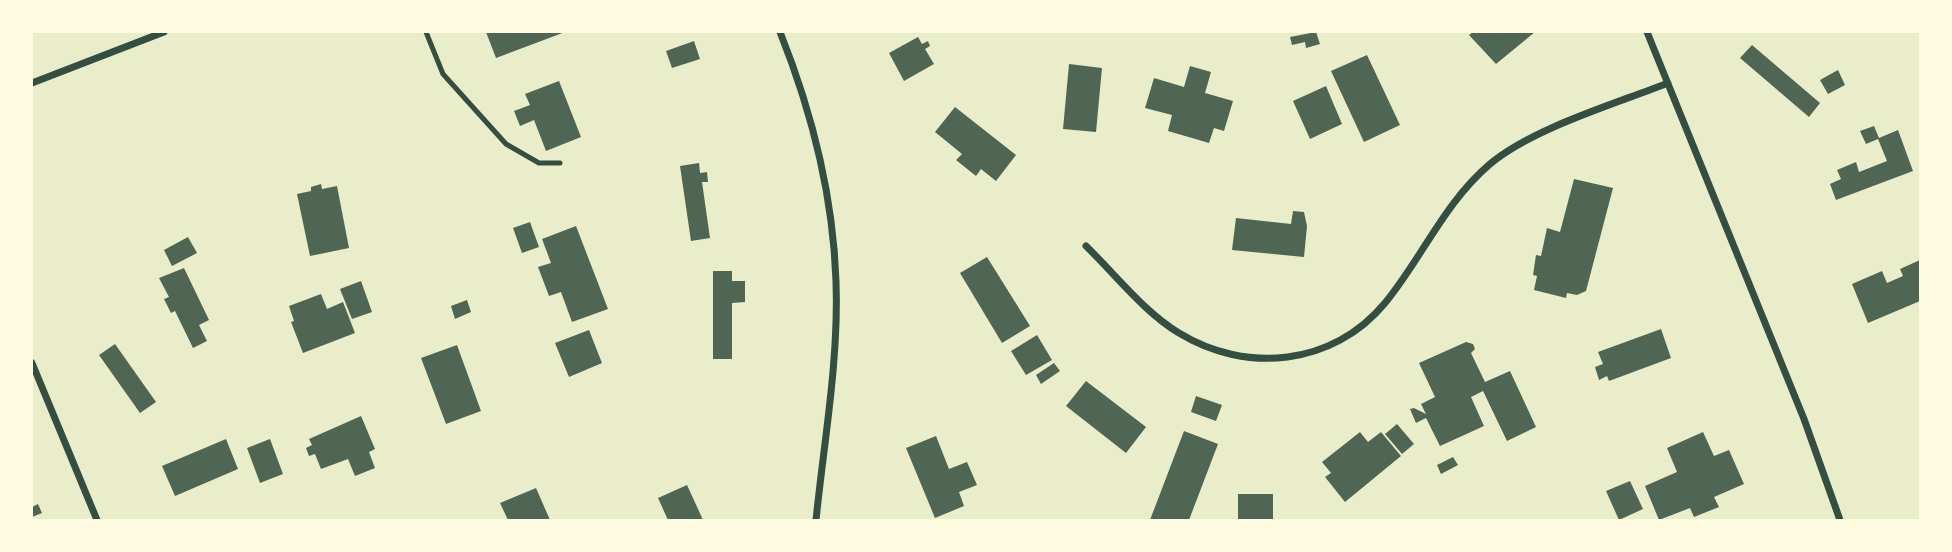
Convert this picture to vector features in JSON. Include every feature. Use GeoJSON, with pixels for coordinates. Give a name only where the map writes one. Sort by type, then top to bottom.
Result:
{"type":"FeatureCollection","features":[{"type":"Feature","properties":{"kind":"street"},"geometry":{"type":"LineString","coordinates":[[32,83],[164,32]]}},
{"type":"Feature","properties":{"kind":"street"},"geometry":{"type":"LineString","coordinates":[[780,32],[800,80],[821,154],[831,220],[836,282],[834,352],[816,520]]}},
{"type":"Feature","properties":{"kind":"street"},"geometry":{"type":"LineString","coordinates":[[1647,32],[1809,431],[1840,520]]}},
{"type":"Feature","properties":{"kind":"street"},"geometry":{"type":"LineString","coordinates":[[1086,246],[1157,315],[1177,332],[1207,349],[1251,359],[1272,360],[1306,355],[1334,344],[1362,326],[1385,303],[1444,215],[1464,190],[1492,163],[1525,141],[1668,82]]}},
{"type":"Feature","properties":{"kind":"street"},"geometry":{"type":"LineString","coordinates":[[32,363],[97,520]]}},
{"type":"Feature","properties":{"kind":"lane"},"geometry":{"type":"LineString","coordinates":[[426,32],[443,74],[506,144],[539,163],[560,163]]}},
{"type":"Feature","properties":{"kind":"building"},"geometry":{"type":"Polygon","coordinates":[[[486,32],[565,32],[496,58],[486,32]]]}},
{"type":"Feature","properties":{"kind":"building"},"geometry":{"type":"Polygon","coordinates":[[[1316,32],[1320,44],[1306,48],[1305,42],[1292,45],[1290,37],[1316,32]]]}},
{"type":"Feature","properties":{"kind":"building"},"geometry":{"type":"Polygon","coordinates":[[[1473,32],[1535,32],[1496,64],[1469,35],[1473,32]]]}},
{"type":"Feature","properties":{"kind":"building"},"geometry":{"type":"Polygon","coordinates":[[[918,37],[922,44],[928,41],[930,46],[925,49],[934,64],[904,81],[889,53],[918,37]]]}},
{"type":"Feature","properties":{"kind":"building"},"geometry":{"type":"Polygon","coordinates":[[[694,41],[700,59],[672,68],[666,51],[694,41]]]}},
{"type":"Feature","properties":{"kind":"building"},"geometry":{"type":"Polygon","coordinates":[[[1752,45],[1820,103],[1809,117],[1740,58],[1752,45]]]}},
{"type":"Feature","properties":{"kind":"building"},"geometry":{"type":"Polygon","coordinates":[[[1367,55],[1400,125],[1364,142],[1331,71],[1367,55]]]}},
{"type":"Feature","properties":{"kind":"building"},"geometry":{"type":"Polygon","coordinates":[[[1069,64],[1102,68],[1096,132],[1063,129],[1069,64]]]}},
{"type":"Feature","properties":{"kind":"building"},"geometry":{"type":"Polygon","coordinates":[[[1190,66],[1211,72],[1205,93],[1233,101],[1224,131],[1214,128],[1209,143],[1168,131],[1172,115],[1145,108],[1154,78],[1184,87],[1190,66]]]}},
{"type":"Feature","properties":{"kind":"building"},"geometry":{"type":"Polygon","coordinates":[[[1838,70],[1845,85],[1828,94],[1820,80],[1838,70]]]}},
{"type":"Feature","properties":{"kind":"building"},"geometry":{"type":"Polygon","coordinates":[[[559,81],[581,137],[546,151],[534,120],[520,126],[514,111],[530,105],[525,94],[559,81]]]}},
{"type":"Feature","properties":{"kind":"building"},"geometry":{"type":"Polygon","coordinates":[[[1326,86],[1342,124],[1310,139],[1293,101],[1326,86]]]}},
{"type":"Feature","properties":{"kind":"building"},"geometry":{"type":"Polygon","coordinates":[[[955,107],[1016,155],[996,181],[981,169],[976,176],[956,160],[962,154],[935,132],[955,107]]]}},
{"type":"Feature","properties":{"kind":"building"},"geometry":{"type":"Polygon","coordinates":[[[1874,126],[1879,138],[1898,130],[1913,171],[1836,200],[1830,184],[1841,179],[1837,170],[1856,162],[1859,172],[1887,161],[1878,139],[1866,144],[1860,131],[1874,126]]]}},
{"type":"Feature","properties":{"kind":"building"},"geometry":{"type":"Polygon","coordinates":[[[699,163],[700,173],[707,172],[708,182],[702,182],[710,238],[691,241],[680,166],[699,163]]]}},
{"type":"Feature","properties":{"kind":"building"},"geometry":{"type":"Polygon","coordinates":[[[1574,179],[1613,188],[1586,291],[1577,295],[1567,293],[1566,298],[1534,290],[1537,276],[1533,275],[1536,255],[1541,256],[1547,228],[1560,232],[1574,179]]]}},
{"type":"Feature","properties":{"kind":"building"},"geometry":{"type":"Polygon","coordinates":[[[321,184],[322,189],[337,186],[349,248],[310,256],[297,194],[311,191],[311,187],[321,184]]]}},
{"type":"Feature","properties":{"kind":"building"},"geometry":{"type":"Polygon","coordinates":[[[1293,211],[1304,212],[1307,226],[1304,257],[1232,250],[1236,218],[1291,224],[1293,211]]]}},
{"type":"Feature","properties":{"kind":"building"},"geometry":{"type":"Polygon","coordinates":[[[530,222],[539,247],[522,253],[513,228],[530,222]]]}},
{"type":"Feature","properties":{"kind":"building"},"geometry":{"type":"Polygon","coordinates":[[[576,226],[608,309],[572,322],[561,292],[549,296],[538,267],[551,263],[542,239],[576,226]]]}},
{"type":"Feature","properties":{"kind":"building"},"geometry":{"type":"Polygon","coordinates":[[[188,237],[197,253],[172,266],[164,250],[188,237]]]}},
{"type":"Feature","properties":{"kind":"building"},"geometry":{"type":"Polygon","coordinates":[[[987,257],[1030,326],[1002,343],[960,273],[987,257]]]}},
{"type":"Feature","properties":{"kind":"building"},"geometry":{"type":"Polygon","coordinates":[[[1920,260],[1920,301],[1868,323],[1852,284],[1882,271],[1887,283],[1903,276],[1900,269],[1920,260]]]}},
{"type":"Feature","properties":{"kind":"building"},"geometry":{"type":"Polygon","coordinates":[[[184,268],[209,320],[199,325],[207,341],[193,348],[175,311],[171,313],[164,299],[169,297],[159,278],[184,268]]]}},
{"type":"Feature","properties":{"kind":"building"},"geometry":{"type":"Polygon","coordinates":[[[713,271],[732,271],[732,281],[745,281],[745,302],[732,303],[732,359],[713,359],[713,271]]]}},
{"type":"Feature","properties":{"kind":"building"},"geometry":{"type":"Polygon","coordinates":[[[361,281],[372,312],[352,319],[340,289],[361,281]]]}},
{"type":"Feature","properties":{"kind":"building"},"geometry":{"type":"Polygon","coordinates":[[[321,294],[327,309],[343,302],[355,333],[303,353],[291,322],[294,321],[289,306],[321,294]]]}},
{"type":"Feature","properties":{"kind":"building"},"geometry":{"type":"Polygon","coordinates":[[[467,300],[471,312],[455,319],[451,306],[467,300]]]}},
{"type":"Feature","properties":{"kind":"building"},"geometry":{"type":"Polygon","coordinates":[[[1661,329],[1671,358],[1609,381],[1607,376],[1599,380],[1595,367],[1603,364],[1598,352],[1661,329]]]}},
{"type":"Feature","properties":{"kind":"building"},"geometry":{"type":"Polygon","coordinates":[[[589,330],[602,363],[569,377],[555,343],[589,330]]]}},
{"type":"Feature","properties":{"kind":"building"},"geometry":{"type":"Polygon","coordinates":[[[1037,335],[1052,360],[1026,375],[1011,351],[1037,335]]]}},
{"type":"Feature","properties":{"kind":"building"},"geometry":{"type":"Polygon","coordinates":[[[1466,342],[1473,344],[1475,349],[1471,353],[1485,382],[1510,371],[1536,427],[1507,441],[1483,391],[1471,397],[1484,426],[1440,446],[1426,418],[1416,423],[1410,409],[1414,408],[1426,414],[1421,404],[1435,397],[1419,363],[1466,342]]]}},
{"type":"Feature","properties":{"kind":"building"},"geometry":{"type":"Polygon","coordinates":[[[115,344],[156,402],[140,413],[99,355],[115,344]]]}},
{"type":"Feature","properties":{"kind":"building"},"geometry":{"type":"Polygon","coordinates":[[[457,345],[481,411],[446,424],[421,358],[457,345]]]}},
{"type":"Feature","properties":{"kind":"building"},"geometry":{"type":"Polygon","coordinates":[[[1054,363],[1060,371],[1041,384],[1036,375],[1054,363]]]}},
{"type":"Feature","properties":{"kind":"building"},"geometry":{"type":"Polygon","coordinates":[[[1086,381],[1146,427],[1126,453],[1066,406],[1086,381]]]}},
{"type":"Feature","properties":{"kind":"building"},"geometry":{"type":"Polygon","coordinates":[[[1196,396],[1222,405],[1216,421],[1191,412],[1196,396]]]}},
{"type":"Feature","properties":{"kind":"building"},"geometry":{"type":"Polygon","coordinates":[[[361,416],[375,449],[369,452],[375,468],[355,476],[348,459],[321,469],[315,454],[309,456],[306,448],[312,445],[309,439],[361,416]]]}},
{"type":"Feature","properties":{"kind":"building"},"geometry":{"type":"Polygon","coordinates":[[[1397,424],[1414,444],[1402,454],[1385,434],[1397,424]]]}},
{"type":"Feature","properties":{"kind":"building"},"geometry":{"type":"Polygon","coordinates":[[[1184,431],[1218,444],[1189,520],[1150,520],[1184,431]]]}},
{"type":"Feature","properties":{"kind":"building"},"geometry":{"type":"Polygon","coordinates":[[[1360,432],[1368,442],[1381,432],[1401,456],[1345,502],[1325,477],[1331,473],[1322,462],[1360,432]]]}},
{"type":"Feature","properties":{"kind":"building"},"geometry":{"type":"Polygon","coordinates":[[[1703,432],[1714,456],[1729,450],[1744,484],[1714,497],[1719,507],[1694,517],[1690,508],[1659,520],[1645,486],[1677,472],[1667,448],[1703,432]]]}},
{"type":"Feature","properties":{"kind":"building"},"geometry":{"type":"Polygon","coordinates":[[[936,436],[949,469],[967,462],[977,485],[959,492],[964,506],[935,518],[906,448],[936,436]]]}},
{"type":"Feature","properties":{"kind":"building"},"geometry":{"type":"Polygon","coordinates":[[[226,439],[238,469],[175,496],[162,466],[226,439]]]}},
{"type":"Feature","properties":{"kind":"building"},"geometry":{"type":"Polygon","coordinates":[[[270,439],[283,474],[260,483],[247,448],[270,439]]]}},
{"type":"Feature","properties":{"kind":"building"},"geometry":{"type":"Polygon","coordinates":[[[1453,457],[1458,465],[1441,474],[1437,465],[1453,457]]]}},
{"type":"Feature","properties":{"kind":"building"},"geometry":{"type":"Polygon","coordinates":[[[1630,481],[1643,509],[1619,520],[1606,491],[1630,481]]]}},
{"type":"Feature","properties":{"kind":"building"},"geometry":{"type":"Polygon","coordinates":[[[687,485],[703,520],[668,520],[658,498],[687,485]]]}},
{"type":"Feature","properties":{"kind":"building"},"geometry":{"type":"Polygon","coordinates":[[[536,488],[550,520],[508,520],[500,503],[536,488]]]}},
{"type":"Feature","properties":{"kind":"building"},"geometry":{"type":"Polygon","coordinates":[[[1238,494],[1273,494],[1273,520],[1238,520],[1238,494]]]}},
{"type":"Feature","properties":{"kind":"building"},"geometry":{"type":"Polygon","coordinates":[[[38,504],[42,513],[32,517],[32,507],[38,504]]]}}]}
